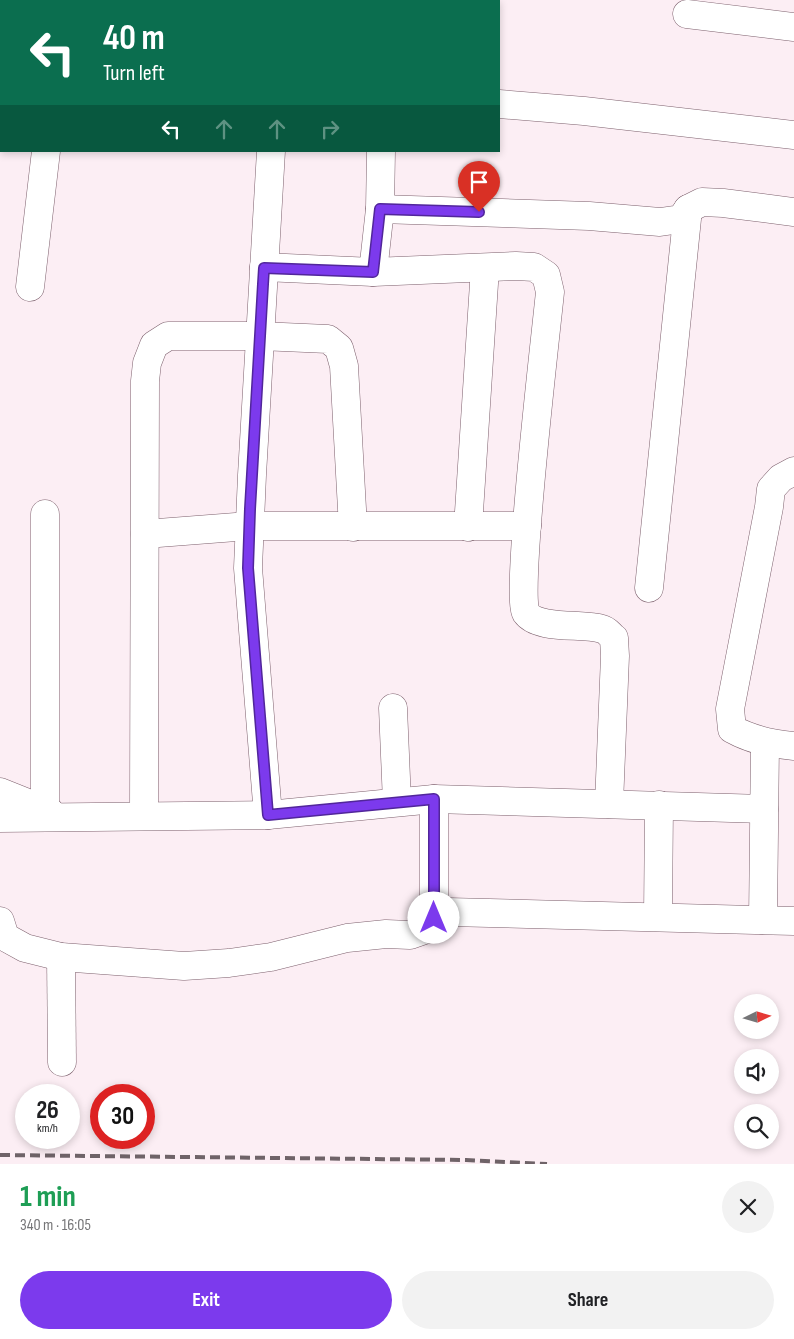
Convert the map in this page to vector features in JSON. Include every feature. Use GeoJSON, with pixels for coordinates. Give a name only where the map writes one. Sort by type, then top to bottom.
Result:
{"type":"FeatureCollection","features":[{"type":"Feature","properties":{"kind":"street"},"geometry":{"type":"LineString","coordinates":[[687,14],[794,28]]}},
{"type":"Feature","properties":{"kind":"street"},"geometry":{"type":"LineString","coordinates":[[500,104],[556,108],[794,135]]}},
{"type":"Feature","properties":{"kind":"street"},"geometry":{"type":"LineString","coordinates":[[30,287],[46,152]]}},
{"type":"Feature","properties":{"kind":"street"},"geometry":{"type":"LineString","coordinates":[[268,815],[248,568],[271,152]]}},
{"type":"Feature","properties":{"kind":"street"},"geometry":{"type":"LineString","coordinates":[[373,272],[380,209],[382,152]]}},
{"type":"Feature","properties":{"kind":"street"},"geometry":{"type":"LineString","coordinates":[[380,209],[589,216],[660,222],[681,219],[688,209],[702,202],[794,212]]}},
{"type":"Feature","properties":{"kind":"street"},"geometry":{"type":"LineString","coordinates":[[649,588],[688,209]]}},
{"type":"Feature","properties":{"kind":"street"},"geometry":{"type":"LineString","coordinates":[[264,268],[373,272],[534,267],[546,275],[550,292],[527,526],[523,596],[526,612],[536,622],[604,629],[614,638],[609,804]]}},
{"type":"Feature","properties":{"kind":"street"},"geometry":{"type":"LineString","coordinates":[[468,527],[485,268]]}},
{"type":"Feature","properties":{"kind":"street"},"geometry":{"type":"LineString","coordinates":[[144,816],[145,380],[147,362],[154,345],[168,336],[260,336],[328,339],[339,348],[344,366],[353,527]]}},
{"type":"Feature","properties":{"kind":"street"},"geometry":{"type":"LineString","coordinates":[[794,471],[781,478],[771,489],[730,709],[732,729],[765,743],[794,746]]}},
{"type":"Feature","properties":{"kind":"street"},"geometry":{"type":"LineString","coordinates":[[44,514],[53,813]]}},
{"type":"Feature","properties":{"kind":"street"},"geometry":{"type":"LineString","coordinates":[[145,534],[249,526],[527,526]]}},
{"type":"Feature","properties":{"kind":"street"},"geometry":{"type":"LineString","coordinates":[[393,708],[397,802]]}},
{"type":"Feature","properties":{"kind":"street"},"geometry":{"type":"LineString","coordinates":[[763,920],[765,743]]}},
{"type":"Feature","properties":{"kind":"street"},"geometry":{"type":"LineString","coordinates":[[0,792],[53,813]]}},
{"type":"Feature","properties":{"kind":"street"},"geometry":{"type":"LineString","coordinates":[[0,818],[53,813],[144,816],[268,815],[434,799],[764,809]]}},
{"type":"Feature","properties":{"kind":"street"},"geometry":{"type":"LineString","coordinates":[[0,921],[5,937],[25,948],[61,957],[184,966],[229,963],[271,957],[347,938],[386,934],[410,935],[427,929],[434,918],[434,799]]}},
{"type":"Feature","properties":{"kind":"street"},"geometry":{"type":"LineString","coordinates":[[658,917],[659,805]]}},
{"type":"Feature","properties":{"kind":"street"},"geometry":{"type":"LineString","coordinates":[[434,918],[448,912],[456,912],[794,921]]}},
{"type":"Feature","properties":{"kind":"street"},"geometry":{"type":"LineString","coordinates":[[61,957],[62,1062]]}},
{"type":"Feature","properties":{"kind":"railway"},"geometry":{"type":"LineString","coordinates":[[0,1155],[466,1160],[547,1164]]}},
{"type":"Feature","properties":{"kind":"route"},"geometry":{"type":"LineString","coordinates":[[434,918],[434,799],[268,815],[248,568],[264,268],[373,272],[380,209],[479,212]]}}]}
